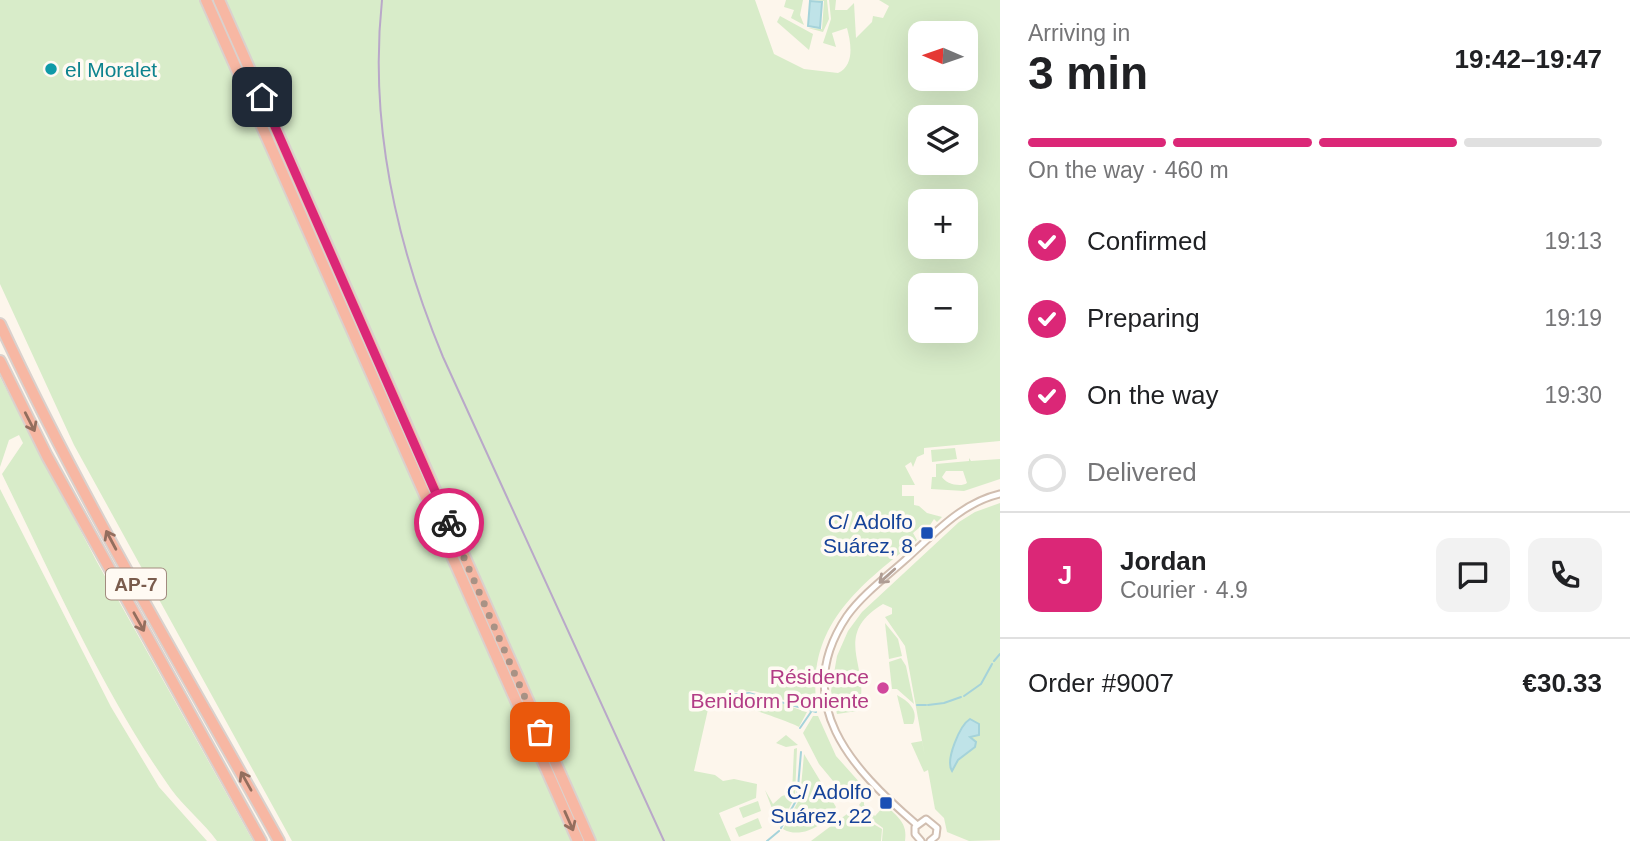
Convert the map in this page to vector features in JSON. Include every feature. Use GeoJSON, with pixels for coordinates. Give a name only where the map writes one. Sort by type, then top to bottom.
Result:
{"type":"FeatureCollection","features":[{"type":"Feature","properties":{"kind":"highway"},"geometry":{"type":"LineString","coordinates":[[205,0],[578,841]]}},
{"type":"Feature","properties":{"kind":"highway"},"geometry":{"type":"LineString","coordinates":[[222,0],[240,47],[590,841]]}},
{"type":"Feature","properties":{"kind":"highway","name":"AP-7"},"geometry":{"type":"LineString","coordinates":[[0,324],[110,537],[279,841]]}},
{"type":"Feature","properties":{"kind":"highway","name":"AP-7"},"geometry":{"type":"LineString","coordinates":[[0,361],[47,456],[261,841]]}},
{"type":"Feature","properties":{"kind":"street"},"geometry":{"type":"LineString","coordinates":[[917,840],[916,824],[849,759],[835,735],[826,702],[828,655],[835,637],[857,603],[964,508],[1000,494]]}},
{"type":"Feature","properties":{"kind":"street"},"geometry":{"type":"LineString","coordinates":[[916,824],[926,819],[933,822],[937,828],[933,840]]}},
{"type":"Feature","properties":{"kind":"green space"},"geometry":{"type":"Polygon","coordinates":[[[0,0],[755,0],[774,54],[804,69],[838,73],[847,65],[850,40],[847,28],[832,33],[836,47],[823,43],[831,19],[829,0],[836,0],[835,10],[847,10],[854,3],[856,38],[872,22],[873,16],[883,18],[889,6],[879,0],[1000,0],[1000,441],[924,448],[924,454],[917,457],[913,467],[911,462],[905,466],[915,485],[902,485],[902,496],[914,496],[914,505],[927,513],[942,517],[937,522],[934,519],[925,533],[920,527],[913,533],[917,540],[856,592],[840,611],[819,655],[815,681],[817,710],[754,691],[710,694],[710,703],[732,694],[745,695],[807,712],[799,727],[741,706],[709,705],[694,771],[715,775],[723,781],[734,779],[757,784],[756,798],[719,813],[731,841],[292,841],[74,445],[0,284],[0,0]]]}},
{"type":"Feature","properties":{"kind":"green space"},"geometry":{"type":"Polygon","coordinates":[[[786,0],[803,0],[800,15],[804,25],[791,18],[794,10],[784,7],[786,0]]]}},
{"type":"Feature","properties":{"kind":"green space"},"geometry":{"type":"Polygon","coordinates":[[[812,0],[827,0],[829,19],[823,32],[808,28],[822,29],[824,1],[812,0]]]}},
{"type":"Feature","properties":{"kind":"green space"},"geometry":{"type":"Polygon","coordinates":[[[780,16],[813,34],[809,50],[777,22],[780,16]]]}},
{"type":"Feature","properties":{"kind":"green space"},"geometry":{"type":"Polygon","coordinates":[[[0,377],[97,562],[253,841],[217,841],[171,789],[101,675],[2,474],[23,443],[19,435],[9,440],[0,467],[0,377]]]}},
{"type":"Feature","properties":{"kind":"green space"},"geometry":{"type":"Polygon","coordinates":[[[955,448],[957,459],[932,462],[931,450],[955,448]]]}},
{"type":"Feature","properties":{"kind":"green space"},"geometry":{"type":"Polygon","coordinates":[[[969,458],[971,461],[1000,459],[1000,479],[964,491],[931,489],[932,477],[936,477],[936,464],[969,461],[969,458]],[[946,471],[942,477],[953,484],[961,485],[967,483],[963,471],[946,471]]]}},
{"type":"Feature","properties":{"kind":"green space"},"geometry":{"type":"Polygon","coordinates":[[[0,489],[111,707],[159,787],[207,841],[0,841],[0,489]]]}},
{"type":"Feature","properties":{"kind":"green space"},"geometry":{"type":"Polygon","coordinates":[[[1000,503],[1000,840],[969,841],[947,832],[944,818],[935,809],[928,770],[924,772],[911,743],[922,741],[925,757],[905,646],[885,617],[892,614],[892,608],[883,604],[867,616],[858,629],[855,642],[861,696],[857,711],[837,714],[831,691],[837,656],[848,631],[862,612],[959,522],[975,512],[1000,503]]]}},
{"type":"Feature","properties":{"kind":"green space"},"geometry":{"type":"Polygon","coordinates":[[[885,623],[898,639],[902,656],[889,659],[885,623]]]}},
{"type":"Feature","properties":{"kind":"green space"},"geometry":{"type":"Polygon","coordinates":[[[901,658],[906,666],[914,704],[897,689],[892,689],[889,662],[901,658]]]}},
{"type":"Feature","properties":{"kind":"green space"},"geometry":{"type":"Polygon","coordinates":[[[897,695],[913,710],[913,724],[904,724],[897,695]]]}},
{"type":"Feature","properties":{"kind":"green space"},"geometry":{"type":"Polygon","coordinates":[[[813,716],[818,716],[836,756],[861,784],[848,799],[819,764],[803,733],[813,716]]]}},
{"type":"Feature","properties":{"kind":"green space"},"geometry":{"type":"Polygon","coordinates":[[[786,735],[798,745],[786,747],[776,743],[786,735]]]}},
{"type":"Feature","properties":{"kind":"green space"},"geometry":{"type":"Polygon","coordinates":[[[797,748],[795,797],[779,827],[765,790],[773,804],[782,796],[792,793],[794,749],[797,748]]]}},
{"type":"Feature","properties":{"kind":"green space"},"geometry":{"type":"Polygon","coordinates":[[[804,754],[836,807],[826,819],[813,828],[798,833],[790,832],[783,829],[800,798],[804,754]]]}},
{"type":"Feature","properties":{"kind":"green space"},"geometry":{"type":"Polygon","coordinates":[[[864,799],[864,805],[875,816],[885,805],[897,816],[905,829],[905,841],[882,841],[883,828],[864,814],[866,811],[859,805],[864,799]]]}},
{"type":"Feature","properties":{"kind":"green space"},"geometry":{"type":"Polygon","coordinates":[[[758,801],[761,811],[743,818],[739,808],[758,801]]]}},
{"type":"Feature","properties":{"kind":"green space"},"geometry":{"type":"Polygon","coordinates":[[[851,811],[882,829],[881,841],[811,841],[851,811]]]}},
{"type":"Feature","properties":{"kind":"green space"},"geometry":{"type":"Polygon","coordinates":[[[758,818],[762,828],[739,837],[735,828],[758,818]]]}},
{"type":"Feature","properties":{"kind":"water"},"geometry":{"type":"Polygon","coordinates":[[[810,1],[822,2],[820,28],[808,26],[810,1]]]}},
{"type":"Feature","properties":{"kind":"water"},"geometry":{"type":"Polygon","coordinates":[[[970,719],[979,724],[979,735],[970,737],[976,742],[975,747],[958,760],[952,771],[950,759],[955,743],[970,719]]]}},
{"type":"Feature","properties":{"kind":"waterway"},"geometry":{"type":"LineString","coordinates":[[994,661],[1000,654]]}},
{"type":"Feature","properties":{"kind":"waterway"},"geometry":{"type":"LineString","coordinates":[[964,696],[981,684],[992,664]]}},
{"type":"Feature","properties":{"kind":"waterway"},"geometry":{"type":"LineString","coordinates":[[693,698],[749,693],[816,712]]}},
{"type":"Feature","properties":{"kind":"waterway"},"geometry":{"type":"LineString","coordinates":[[928,705],[961,697]]}},
{"type":"Feature","properties":{"kind":"waterway"},"geometry":{"type":"LineString","coordinates":[[917,705],[926,705]]}},
{"type":"Feature","properties":{"kind":"waterway"},"geometry":{"type":"LineString","coordinates":[[800,728],[811,712]]}},
{"type":"Feature","properties":{"kind":"waterway"},"geometry":{"type":"LineString","coordinates":[[781,828],[797,799],[801,752]]}},
{"type":"Feature","properties":{"kind":"waterway"},"geometry":{"type":"LineString","coordinates":[[767,841],[779,831]]}},
{"type":"Feature","properties":{"kind":"tram line"},"geometry":{"type":"LineString","coordinates":[[382,0],[379,91],[383,137],[400,227],[426,314],[443,357],[664,841]]}},
{"type":"Feature","properties":{"kind":"way so far"},"geometry":{"type":"LineString","coordinates":[[449,523],[540,732]]}},
{"type":"Feature","properties":{"kind":"place","name":"el Moralet"},"geometry":{"type":"Point","coordinates":[51,69]}},
{"type":"Feature","properties":{"kind":"place","name":"C/ Adolfo Suárez, 8"},"geometry":{"type":"Point","coordinates":[927,533]}},
{"type":"Feature","properties":{"kind":"place","name":"Résidence Benidorm Poniente"},"geometry":{"type":"Point","coordinates":[883,688]}},
{"type":"Feature","properties":{"kind":"place","name":"C/ Adolfo Suárez, 22"},"geometry":{"type":"Point","coordinates":[886,803]}},
{"type":"Feature","properties":{"kind":"route"},"geometry":{"type":"LineString","coordinates":[[262,97],[449,523]]}}]}
